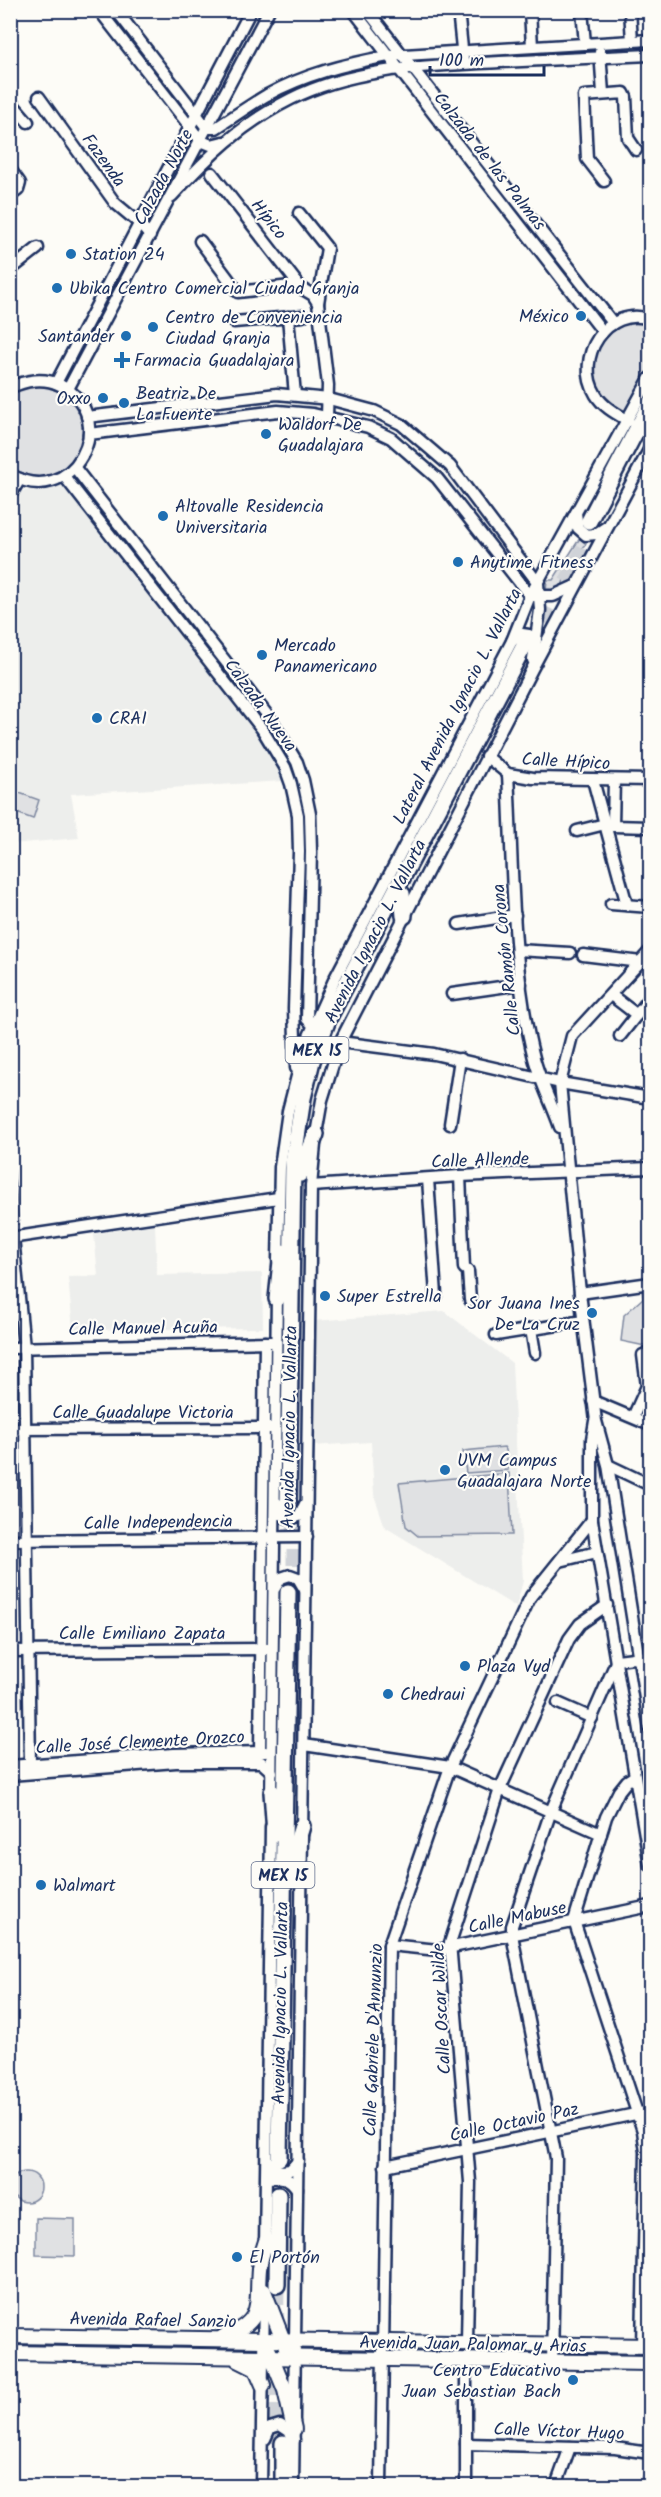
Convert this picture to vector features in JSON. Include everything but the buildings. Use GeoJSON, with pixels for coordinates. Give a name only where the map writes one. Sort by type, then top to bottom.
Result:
{"type":"FeatureCollection","features":[{"type":"Feature","properties":{"kind":"highway","name":"Avenida Ignacio L. Vallarta"},"geometry":{"type":"LineString","coordinates":[[598,524],[651,404]]}},
{"type":"Feature","properties":{"kind":"highway","name":"Avenida Ignacio L. Vallarta"},"geometry":{"type":"LineString","coordinates":[[598,524],[651,421]]}},
{"type":"Feature","properties":{"kind":"highway","name":"Avenida Ignacio L. Vallarta"},"geometry":{"type":"LineString","coordinates":[[291,1501],[300,1174],[309,1103],[328,1041],[338,1017],[398,893],[526,642]]}},
{"type":"Feature","properties":{"kind":"highway","name":"Avenida Ignacio L. Vallarta"},"geometry":{"type":"LineString","coordinates":[[291,1501],[285,1200],[297,1126],[316,1053],[329,1017],[398,893]]}},
{"type":"Feature","properties":{"kind":"highway"},"geometry":{"type":"LineString","coordinates":[[374,905],[398,893],[404,916]]}},
{"type":"Feature","properties":{"kind":"highway"},"geometry":{"type":"LineString","coordinates":[[316,1021],[316,1053]]}},
{"type":"Feature","properties":{"kind":"highway"},"geometry":{"type":"LineString","coordinates":[[300,1174],[316,1134]]}},
{"type":"Feature","properties":{"kind":"highway"},"geometry":{"type":"LineString","coordinates":[[277,1299],[285,1200]]}},
{"type":"Feature","properties":{"kind":"highway","name":"Avenida Ignacio L. Vallarta"},"geometry":{"type":"LineString","coordinates":[[283,2160],[290,1865],[291,1593]]}},
{"type":"Feature","properties":{"kind":"highway","name":"Avenida Ignacio L. Vallarta"},"geometry":{"type":"LineString","coordinates":[[283,2160],[282,1907],[291,1593]]}},
{"type":"Feature","properties":{"kind":"highway"},"geometry":{"type":"LineString","coordinates":[[272,1792],[282,1907]]}},
{"type":"Feature","properties":{"kind":"highway"},"geometry":{"type":"LineString","coordinates":[[290,1865],[303,1826]]}},
{"type":"Feature","properties":{"kind":"highway","name":"Avenida Ignacio L. Vallarta"},"geometry":{"type":"LineString","coordinates":[[275,2287],[287,2193]]}},
{"type":"Feature","properties":{"kind":"highway"},"geometry":{"type":"LineString","coordinates":[[274,2487],[281,2440]]}},
{"type":"Feature","properties":{"kind":"highway"},"geometry":{"type":"LineString","coordinates":[[281,2440],[283,2487]]}},
{"type":"Feature","properties":{"kind":"main road"},"geometry":{"type":"LineString","coordinates":[[218,2339],[243,2328],[256,2313],[259,2302],[259,2268],[266,2241]]}},
{"type":"Feature","properties":{"kind":"main road"},"geometry":{"type":"LineString","coordinates":[[275,2287],[295,2359]]}},
{"type":"Feature","properties":{"kind":"main road","name":"Avenida Rafael Sanzio"},"geometry":{"type":"LineString","coordinates":[[10,2336],[289,2340]]}},
{"type":"Feature","properties":{"kind":"main road"},"geometry":{"type":"LineString","coordinates":[[264,2340],[268,2358],[285,2390],[281,2440]]}},
{"type":"Feature","properties":{"kind":"main road","name":"Avenida Juan Palomar y Arias"},"geometry":{"type":"LineString","coordinates":[[289,2340],[646,2346]]}},
{"type":"Feature","properties":{"kind":"main road","name":"Avenida Rafael Sanzio"},"geometry":{"type":"LineString","coordinates":[[10,2354],[295,2359]]}},
{"type":"Feature","properties":{"kind":"main road"},"geometry":{"type":"LineString","coordinates":[[230,2357],[256,2369],[263,2385]]}},
{"type":"Feature","properties":{"kind":"main road","name":"Avenida Juan Palomar y Arias"},"geometry":{"type":"LineString","coordinates":[[295,2359],[651,2363]]}},
{"type":"Feature","properties":{"kind":"street"},"geometry":{"type":"LineString","coordinates":[[99,10],[201,141],[211,145],[225,141]]}},
{"type":"Feature","properties":{"kind":"street"},"geometry":{"type":"LineString","coordinates":[[116,10],[207,129],[216,128],[268,95],[331,68],[388,56],[651,40]]}},
{"type":"Feature","properties":{"kind":"street","name":"Calzada Norte"},"geometry":{"type":"LineString","coordinates":[[56,383],[251,10]]}},
{"type":"Feature","properties":{"kind":"street","name":"Calzada Norte"},"geometry":{"type":"LineString","coordinates":[[68,389],[172,196],[268,10]]}},
{"type":"Feature","properties":{"kind":"street","name":"Calzada de las Palmas"},"geometry":{"type":"LineString","coordinates":[[353,10],[603,332]]}},
{"type":"Feature","properties":{"kind":"street","name":"Calzada de las Palmas"},"geometry":{"type":"LineString","coordinates":[[367,10],[613,323]]}},
{"type":"Feature","properties":{"kind":"street"},"geometry":{"type":"LineString","coordinates":[[458,10],[464,64]]}},
{"type":"Feature","properties":{"kind":"street"},"geometry":{"type":"LineString","coordinates":[[530,10],[532,47]]}},
{"type":"Feature","properties":{"kind":"street"},"geometry":{"type":"LineString","coordinates":[[582,10],[585,44]]}},
{"type":"Feature","properties":{"kind":"street"},"geometry":{"type":"LineString","coordinates":[[630,10],[632,41]]}},
{"type":"Feature","properties":{"kind":"street"},"geometry":{"type":"LineString","coordinates":[[600,43],[603,93]]}},
{"type":"Feature","properties":{"kind":"street"},"geometry":{"type":"LineString","coordinates":[[172,196],[225,141],[292,98],[333,82],[412,68],[651,55]]}},
{"type":"Feature","properties":{"kind":"street"},"geometry":{"type":"LineString","coordinates":[[604,181],[586,159],[584,96],[620,92],[626,97],[628,138],[636,150]]}},
{"type":"Feature","properties":{"kind":"street","name":"Fazenda"},"geometry":{"type":"LineString","coordinates":[[39,97],[115,203],[139,223],[150,236]]}},
{"type":"Feature","properties":{"kind":"street"},"geometry":{"type":"LineString","coordinates":[[10,101],[28,122]]}},
{"type":"Feature","properties":{"kind":"street"},"geometry":{"type":"LineString","coordinates":[[10,169],[20,183],[18,190],[10,196]]}},
{"type":"Feature","properties":{"kind":"street","name":"Hípico"},"geometry":{"type":"LineString","coordinates":[[213,173],[299,285],[313,295],[318,303]]}},
{"type":"Feature","properties":{"kind":"street"},"geometry":{"type":"LineString","coordinates":[[500,200],[510,192]]}},
{"type":"Feature","properties":{"kind":"street","name":"Hípico"},"geometry":{"type":"LineString","coordinates":[[299,213],[327,249],[318,303],[329,399],[327,416]]}},
{"type":"Feature","properties":{"kind":"street"},"geometry":{"type":"LineString","coordinates":[[200,241],[238,292],[299,285]]}},
{"type":"Feature","properties":{"kind":"street"},"geometry":{"type":"LineString","coordinates":[[10,270],[38,248]]}},
{"type":"Feature","properties":{"kind":"street"},"geometry":{"type":"LineString","coordinates":[[234,322],[303,316]]}},
{"type":"Feature","properties":{"kind":"street"},"geometry":{"type":"LineString","coordinates":[[288,317],[295,395]]}},
{"type":"Feature","properties":{"kind":"street"},"geometry":{"type":"LineString","coordinates":[[628,421],[603,405],[595,395],[587,367],[589,353],[595,340],[613,323],[636,317],[651,320]]}},
{"type":"Feature","properties":{"kind":"street","name":"Lateral Avenida Ignacio L. Vallarta"},"geometry":{"type":"LineString","coordinates":[[397,860],[526,642],[538,583],[651,378]]}},
{"type":"Feature","properties":{"kind":"street"},"geometry":{"type":"LineString","coordinates":[[10,496],[15,477],[40,483],[64,476],[75,468],[85,452],[89,434],[87,417],[75,394],[68,389],[56,383],[29,381],[11,386]]}},
{"type":"Feature","properties":{"kind":"street"},"geometry":{"type":"LineString","coordinates":[[87,417],[239,397],[295,395],[329,399],[374,411],[401,424],[450,466],[538,583]]}},
{"type":"Feature","properties":{"kind":"street"},"geometry":{"type":"LineString","coordinates":[[89,434],[278,411],[327,416],[368,427],[391,438],[437,478],[535,597]]}},
{"type":"Feature","properties":{"kind":"street"},"geometry":{"type":"LineString","coordinates":[[403,449],[414,434]]}},
{"type":"Feature","properties":{"kind":"street","name":"Avenida Ignacio L. Vallarta"},"geometry":{"type":"LineString","coordinates":[[264,2340],[275,2287],[266,2241],[267,2178],[283,2160],[303,1826],[304,1745],[291,1593],[275,1538],[291,1501],[316,1134],[331,1066],[340,1042],[486,756],[578,584],[598,524],[651,448]]}},
{"type":"Feature","properties":{"kind":"street"},"geometry":{"type":"LineString","coordinates":[[75,468],[282,735],[303,780],[310,814],[306,1019],[316,1021]]}},
{"type":"Feature","properties":{"kind":"street","name":"Calzada Nueva"},"geometry":{"type":"LineString","coordinates":[[64,476],[272,742],[291,784],[298,818],[294,1009],[297,1074]]}},
{"type":"Feature","properties":{"kind":"street"},"geometry":{"type":"LineString","coordinates":[[576,513],[578,528],[586,535],[596,534],[598,524]]}},
{"type":"Feature","properties":{"kind":"street"},"geometry":{"type":"LineString","coordinates":[[535,597],[560,594],[578,584]]}},
{"type":"Feature","properties":{"kind":"street"},"geometry":{"type":"LineString","coordinates":[[532,669],[526,642],[535,597]]}},
{"type":"Feature","properties":{"kind":"street","name":"Calle Hípico"},"geometry":{"type":"LineString","coordinates":[[486,756],[508,774],[533,778],[651,780]]}},
{"type":"Feature","properties":{"kind":"street","name":"Calle Ramón Corona"},"geometry":{"type":"LineString","coordinates":[[508,774],[517,950],[521,984],[533,1056],[565,1138]]}},
{"type":"Feature","properties":{"kind":"street"},"geometry":{"type":"LineString","coordinates":[[593,780],[609,825],[627,905]]}},
{"type":"Feature","properties":{"kind":"street"},"geometry":{"type":"LineString","coordinates":[[609,825],[614,780]]}},
{"type":"Feature","properties":{"kind":"street"},"geometry":{"type":"LineString","coordinates":[[298,818],[310,814]]}},
{"type":"Feature","properties":{"kind":"street"},"geometry":{"type":"LineString","coordinates":[[577,831],[609,825],[651,827]]}},
{"type":"Feature","properties":{"kind":"street","name":"Avenida Ignacio L. Vallarta"},"geometry":{"type":"LineString","coordinates":[[285,1200],[288,1111],[297,1074],[316,1021],[397,860]]}},
{"type":"Feature","properties":{"kind":"street"},"geometry":{"type":"LineString","coordinates":[[611,904],[651,907]]}},
{"type":"Feature","properties":{"kind":"street"},"geometry":{"type":"LineString","coordinates":[[459,924],[515,915]]}},
{"type":"Feature","properties":{"kind":"street"},"geometry":{"type":"LineString","coordinates":[[296,940],[308,941]]}},
{"type":"Feature","properties":{"kind":"street"},"geometry":{"type":"LineString","coordinates":[[517,950],[570,953]]}},
{"type":"Feature","properties":{"kind":"street"},"geometry":{"type":"LineString","coordinates":[[651,951],[572,1036],[560,1083],[593,1401],[608,1465],[651,1730]]}},
{"type":"Feature","properties":{"kind":"street"},"geometry":{"type":"LineString","coordinates":[[583,955],[641,962]]}},
{"type":"Feature","properties":{"kind":"street"},"geometry":{"type":"LineString","coordinates":[[452,994],[521,984]]}},
{"type":"Feature","properties":{"kind":"street"},"geometry":{"type":"LineString","coordinates":[[611,996],[637,1015]]}},
{"type":"Feature","properties":{"kind":"street"},"geometry":{"type":"LineString","coordinates":[[620,1036],[651,998]]}},
{"type":"Feature","properties":{"kind":"street"},"geometry":{"type":"LineString","coordinates":[[340,1042],[460,1059],[560,1083],[651,1098]]}},
{"type":"Feature","properties":{"kind":"street"},"geometry":{"type":"LineString","coordinates":[[450,1124],[460,1059]]}},
{"type":"Feature","properties":{"kind":"street","name":"Calle Allende"},"geometry":{"type":"LineString","coordinates":[[311,1186],[460,1176],[651,1168]]}},
{"type":"Feature","properties":{"kind":"street"},"geometry":{"type":"LineString","coordinates":[[460,1176],[464,1268],[468,1271],[470,1300]]}},
{"type":"Feature","properties":{"kind":"street"},"geometry":{"type":"LineString","coordinates":[[428,1179],[436,1295]]}},
{"type":"Feature","properties":{"kind":"street"},"geometry":{"type":"LineString","coordinates":[[30,1764],[24,1347],[12,1238],[285,1200]]}},
{"type":"Feature","properties":{"kind":"street"},"geometry":{"type":"LineString","coordinates":[[580,1293],[651,1282]]}},
{"type":"Feature","properties":{"kind":"street","name":"Avenida Ignacio L. Vallarta"},"geometry":{"type":"LineString","coordinates":[[277,1299],[276,1428],[291,1501],[307,1537],[273,1649],[266,1752],[272,1772],[283,2160],[287,2193],[289,2340]]}},
{"type":"Feature","properties":{"kind":"street"},"geometry":{"type":"LineString","coordinates":[[496,1335],[583,1320]]}},
{"type":"Feature","properties":{"kind":"street"},"geometry":{"type":"LineString","coordinates":[[531,1329],[535,1353]]}},
{"type":"Feature","properties":{"kind":"street"},"geometry":{"type":"LineString","coordinates":[[265,1342],[261,1649],[266,1752]]}},
{"type":"Feature","properties":{"kind":"street","name":"Calle Manuel Acuña"},"geometry":{"type":"LineString","coordinates":[[10,1348],[277,1342]]}},
{"type":"Feature","properties":{"kind":"street"},"geometry":{"type":"LineString","coordinates":[[633,1417],[649,1386],[643,1355],[651,1353]]}},
{"type":"Feature","properties":{"kind":"street"},"geometry":{"type":"LineString","coordinates":[[593,1401],[647,1423],[651,1405]]}},
{"type":"Feature","properties":{"kind":"street"},"geometry":{"type":"LineString","coordinates":[[596,1421],[592,1439],[592,1520],[651,1866]]}},
{"type":"Feature","properties":{"kind":"street","name":"Calle Guadalupe Victoria"},"geometry":{"type":"LineString","coordinates":[[10,1429],[276,1428]]}},
{"type":"Feature","properties":{"kind":"street"},"geometry":{"type":"LineString","coordinates":[[608,1465],[651,1485]]}},
{"type":"Feature","properties":{"kind":"street","name":"Calle Gabriele D'Annunzio"},"geometry":{"type":"LineString","coordinates":[[381,2487],[389,1945],[450,1767],[531,1596],[592,1520]]}},
{"type":"Feature","properties":{"kind":"street","name":"Calle Independencia"},"geometry":{"type":"LineString","coordinates":[[10,1540],[307,1537]]}},
{"type":"Feature","properties":{"kind":"street"},"geometry":{"type":"LineString","coordinates":[[560,1561],[597,1552]]}},
{"type":"Feature","properties":{"kind":"street","name":"Calle Oscar Wilde"},"geometry":{"type":"LineString","coordinates":[[467,2343],[470,2182],[450,1948],[500,1789],[569,1639],[580,1624],[607,1605]]}},
{"type":"Feature","properties":{"kind":"street","name":"Calle Emiliano Zapata"},"geometry":{"type":"LineString","coordinates":[[10,1651],[273,1649]]}},
{"type":"Feature","properties":{"kind":"street"},"geometry":{"type":"LineString","coordinates":[[617,1660],[651,1656]]}},
{"type":"Feature","properties":{"kind":"street"},"geometry":{"type":"LineString","coordinates":[[552,2363],[556,2176],[551,2131],[512,1926],[551,1811],[617,1660]]}},
{"type":"Feature","properties":{"kind":"street"},"geometry":{"type":"LineString","coordinates":[[558,1703],[592,1718]]}},
{"type":"Feature","properties":{"kind":"street"},"geometry":{"type":"LineString","coordinates":[[304,1745],[450,1767],[601,1834]]}},
{"type":"Feature","properties":{"kind":"street","name":"Calle José Clemente Orozco"},"geometry":{"type":"LineString","coordinates":[[10,1766],[174,1754],[266,1752]]}},
{"type":"Feature","properties":{"kind":"street","name":"Calle José Clemente Orozco"},"geometry":{"type":"LineString","coordinates":[[10,1775],[176,1762],[261,1762],[272,1772]]}},
{"type":"Feature","properties":{"kind":"street"},"geometry":{"type":"LineString","coordinates":[[635,1776],[627,1781],[619,1791],[601,1834],[574,1922],[637,2114],[646,2152],[646,2346]]}},
{"type":"Feature","properties":{"kind":"street","name":"Calle Mabuse"},"geometry":{"type":"LineString","coordinates":[[389,1945],[423,1949],[450,1948],[651,1905]]}},
{"type":"Feature","properties":{"kind":"street","name":"Calle Octavio Paz"},"geometry":{"type":"LineString","coordinates":[[385,2166],[651,2111]]}},
{"type":"Feature","properties":{"kind":"street"},"geometry":{"type":"LineString","coordinates":[[267,2178],[285,2177],[292,2181],[287,2193]]}},
{"type":"Feature","properties":{"kind":"street"},"geometry":{"type":"LineString","coordinates":[[268,2358],[263,2385],[293,2487]]}},
{"type":"Feature","properties":{"kind":"street"},"geometry":{"type":"LineString","coordinates":[[261,2487],[281,2440],[295,2359]]}},
{"type":"Feature","properties":{"kind":"street"},"geometry":{"type":"LineString","coordinates":[[466,2362],[466,2487]]}},
{"type":"Feature","properties":{"kind":"street","name":"Calle Víctor Hugo"},"geometry":{"type":"LineString","coordinates":[[466,2444],[615,2448],[651,2453]]}},
{"type":"Feature","properties":{"kind":"street"},"geometry":{"type":"LineString","coordinates":[[556,2487],[570,2447]]}},
{"type":"Feature","properties":{"kind":"street"},"geometry":{"type":"LineString","coordinates":[[648,2487],[651,2478]]}},
{"type":"Feature","properties":{"kind":"shaded area"},"geometry":{"type":"Polygon","coordinates":[[[630,321],[650,322],[650,372],[628,415],[607,398],[597,386],[591,365],[597,346],[603,338],[620,325],[630,321]]]}},
{"type":"Feature","properties":{"kind":"shaded area"},"geometry":{"type":"Polygon","coordinates":[[[36,385],[58,391],[73,403],[82,418],[84,434],[80,451],[71,464],[56,474],[36,477],[23,474],[11,467],[11,395],[22,388],[36,385]]]}},
{"type":"Feature","properties":{"kind":"shaded area"},"geometry":{"type":"Polygon","coordinates":[[[65,483],[249,718],[276,763],[283,781],[71,794],[79,838],[11,844],[11,507],[21,491],[53,488],[65,483]]]}},
{"type":"Feature","properties":{"kind":"shaded area"},"geometry":{"type":"Polygon","coordinates":[[[580,538],[586,544],[567,569],[561,590],[546,592],[547,580],[553,580],[580,538]]]}},
{"type":"Feature","properties":{"kind":"shaded area"},"geometry":{"type":"Polygon","coordinates":[[[11,790],[39,800],[33,819],[11,811],[11,790]]]}},
{"type":"Feature","properties":{"kind":"shaded area"},"geometry":{"type":"Polygon","coordinates":[[[10,1137],[19,1224],[11,1225],[10,1225],[10,1137]]]}},
{"type":"Feature","properties":{"kind":"shaded area"},"geometry":{"type":"Polygon","coordinates":[[[155,1224],[157,1275],[262,1273],[263,1328],[73,1330],[68,1277],[98,1276],[94,1234],[155,1224]]]}},
{"type":"Feature","properties":{"kind":"shaded area"},"geometry":{"type":"Polygon","coordinates":[[[642,1290],[650,1290],[650,1347],[621,1341],[624,1315],[643,1298],[642,1290]]]}},
{"type":"Feature","properties":{"kind":"shaded area","name":"UVM Campus Guadalajara Norte"},"geometry":{"type":"Polygon","coordinates":[[[444,1311],[512,1363],[523,1581],[516,1607],[385,1527],[374,1495],[371,1442],[313,1446],[314,1321],[444,1311]]]}},
{"type":"Feature","properties":{"kind":"shaded area"},"geometry":{"type":"Polygon","coordinates":[[[504,1447],[508,1470],[466,1473],[463,1451],[504,1447]]]}},
{"type":"Feature","properties":{"kind":"shaded area"},"geometry":{"type":"Polygon","coordinates":[[[509,1473],[512,1535],[418,1536],[406,1526],[399,1483],[509,1473]]]}},
{"type":"Feature","properties":{"kind":"shaded area"},"geometry":{"type":"Polygon","coordinates":[[[26,2172],[32,2173],[40,2181],[40,2193],[32,2201],[26,2202],[20,2201],[12,2193],[11,2187],[12,2181],[20,2173],[26,2172]]]}},
{"type":"Feature","properties":{"kind":"shaded area"},"geometry":{"type":"Polygon","coordinates":[[[36,2218],[75,2219],[75,2256],[36,2255],[36,2218]]]}},
{"type":"Feature","properties":{"kind":"tunnel"},"geometry":{"type":"LineString","coordinates":[[534,643],[596,525]]}},
{"type":"Feature","properties":{"kind":"tunnel"},"geometry":{"type":"LineString","coordinates":[[294,1504],[294,1592]]}},
{"type":"Feature","properties":{"kind":"tunnel"},"geometry":{"type":"LineString","coordinates":[[286,2195],[287,2158]]}},
{"type":"Feature","properties":{"kind":"tunnel"},"geometry":{"type":"LineString","coordinates":[[275,2443],[277,2285]]}},
{"type":"Feature","properties":{"kind":"place","name":"Station 24"},"geometry":{"type":"Point","coordinates":[71,254]}},
{"type":"Feature","properties":{"kind":"place","name":"Ubika Centro Comercial Ciudad Granja"},"geometry":{"type":"Point","coordinates":[57,288]}},
{"type":"Feature","properties":{"kind":"place","name":"México"},"geometry":{"type":"Point","coordinates":[581,316]}},
{"type":"Feature","properties":{"kind":"place","name":"Centro de Conveniencia Ciudad Granja"},"geometry":{"type":"Point","coordinates":[153,327]}},
{"type":"Feature","properties":{"kind":"place","name":"Santander"},"geometry":{"type":"Point","coordinates":[126,336]}},
{"type":"Feature","properties":{"kind":"place","name":"Farmacia Guadalajara"},"geometry":{"type":"Point","coordinates":[122,360]}},
{"type":"Feature","properties":{"kind":"place","name":"Oxxo"},"geometry":{"type":"Point","coordinates":[103,398]}},
{"type":"Feature","properties":{"kind":"place","name":"Beatriz De La Fuente"},"geometry":{"type":"Point","coordinates":[124,403]}},
{"type":"Feature","properties":{"kind":"place","name":"Waldorf De Guadalajara"},"geometry":{"type":"Point","coordinates":[266,434]}},
{"type":"Feature","properties":{"kind":"place","name":"Altovalle Residencia Universitaria"},"geometry":{"type":"Point","coordinates":[163,516]}},
{"type":"Feature","properties":{"kind":"place","name":"Anytime Fitness"},"geometry":{"type":"Point","coordinates":[458,562]}},
{"type":"Feature","properties":{"kind":"place","name":"Mercado Panamericano"},"geometry":{"type":"Point","coordinates":[262,655]}},
{"type":"Feature","properties":{"kind":"place","name":"CRAI"},"geometry":{"type":"Point","coordinates":[97,718]}},
{"type":"Feature","properties":{"kind":"place","name":"Super Estrella"},"geometry":{"type":"Point","coordinates":[325,1296]}},
{"type":"Feature","properties":{"kind":"place","name":"Sor Juana Ines De La Cruz"},"geometry":{"type":"Point","coordinates":[592,1313]}},
{"type":"Feature","properties":{"kind":"place","name":"UVM Campus Guadalajara Norte"},"geometry":{"type":"Point","coordinates":[445,1470]}},
{"type":"Feature","properties":{"kind":"place","name":"Plaza Vyd"},"geometry":{"type":"Point","coordinates":[465,1666]}},
{"type":"Feature","properties":{"kind":"place","name":"Chedraui"},"geometry":{"type":"Point","coordinates":[388,1694]}},
{"type":"Feature","properties":{"kind":"place","name":"Walmart"},"geometry":{"type":"Point","coordinates":[41,1885]}},
{"type":"Feature","properties":{"kind":"place","name":"El Portón"},"geometry":{"type":"Point","coordinates":[237,2257]}},
{"type":"Feature","properties":{"kind":"place","name":"Centro Educativo Juan Sebastian Bach"},"geometry":{"type":"Point","coordinates":[573,2380]}}]}
